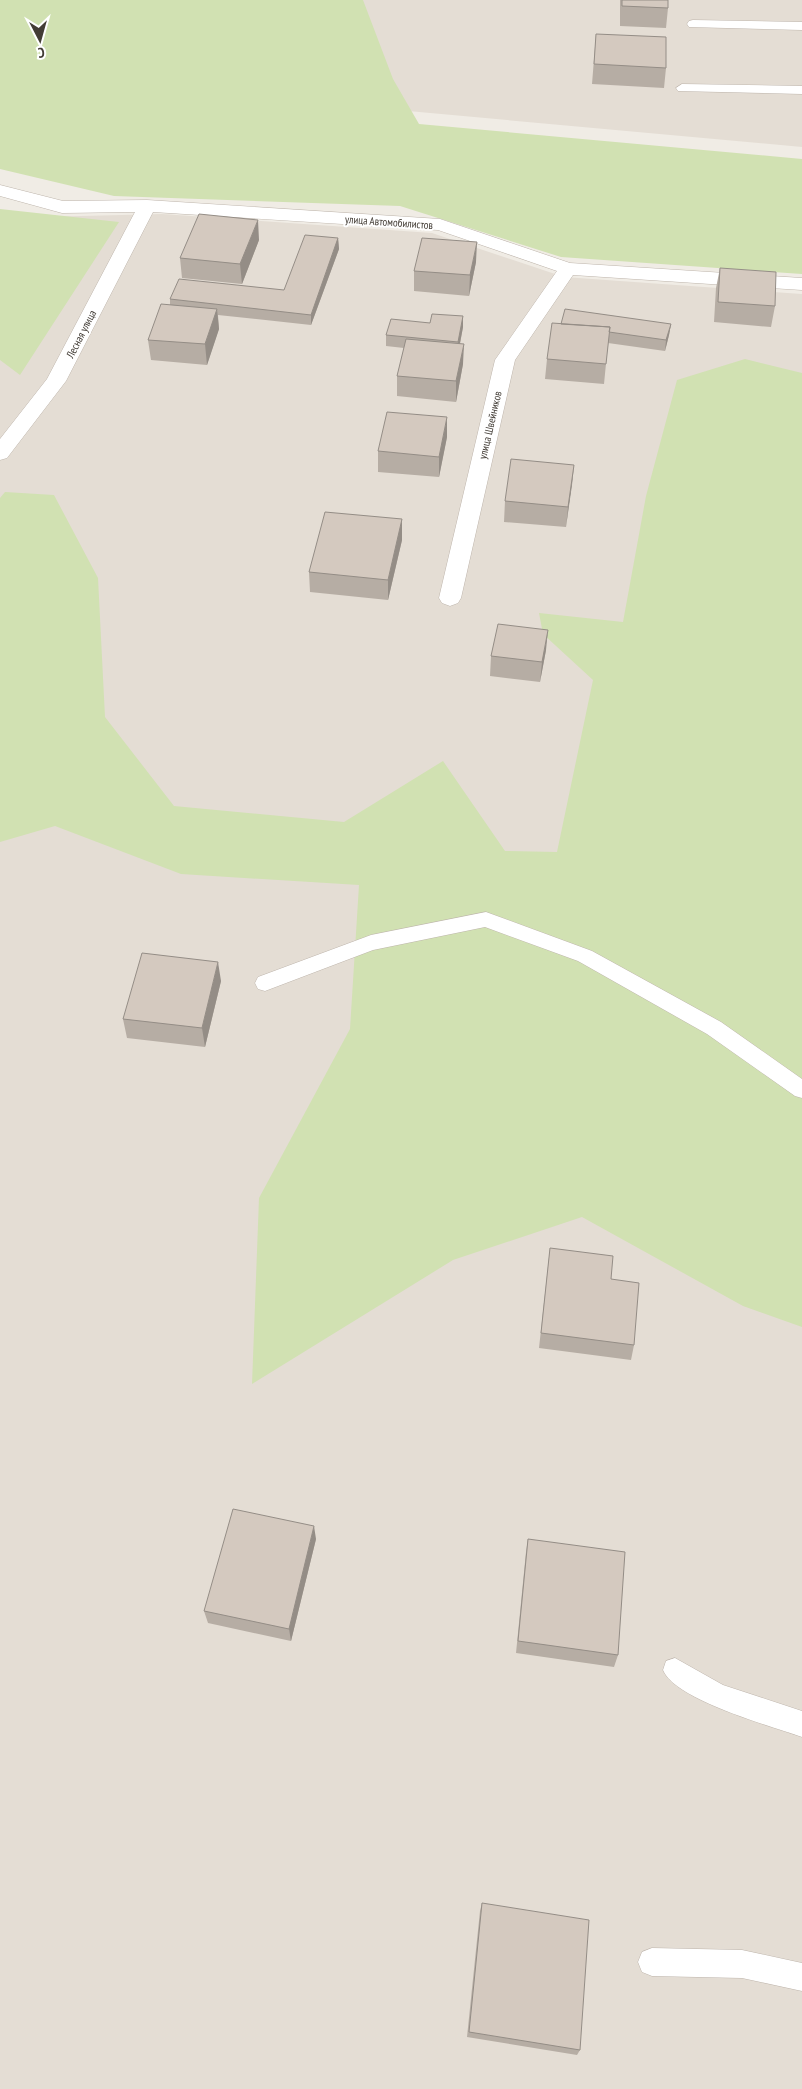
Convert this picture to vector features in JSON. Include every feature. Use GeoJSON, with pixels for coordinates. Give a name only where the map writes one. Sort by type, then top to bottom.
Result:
{"type":"FeatureCollection","features":[{"type":"Feature","properties":{"kind":"street","name":"улица Автомобилистов"},"geometry":{"type":"LineString","coordinates":[[0,190],[62,207],[147,206],[440,225],[568,270],[802,284]]}},
{"type":"Feature","properties":{"kind":"street","name":"Лесная улица"},"geometry":{"type":"LineString","coordinates":[[0,453],[56,381],[147,206]]}},
{"type":"Feature","properties":{"kind":"street","name":"улица Швейников"},"geometry":{"type":"LineString","coordinates":[[450,598],[505,360],[568,270]]}},
{"type":"Feature","properties":{"kind":"lane"},"geometry":{"type":"LineString","coordinates":[[693,24],[802,26]]}},
{"type":"Feature","properties":{"kind":"lane"},"geometry":{"type":"LineString","coordinates":[[682,88],[802,90]]}},
{"type":"Feature","properties":{"kind":"lane"},"geometry":{"type":"LineString","coordinates":[[265,983],[371,943],[486,919],[585,956],[714,1028],[802,1090]]}},
{"type":"Feature","properties":{"kind":"lane"},"geometry":{"type":"LineString","coordinates":[[675,1670],[717,1695],[802,1724]]}},
{"type":"Feature","properties":{"kind":"lane"},"geometry":{"type":"LineString","coordinates":[[652,1962],[742,1964],[802,1977]]}},
{"type":"Feature","properties":{"kind":"shaded area"},"geometry":{"type":"Polygon","coordinates":[[[0,0],[802,0],[802,147],[320,103],[0,0]]]}},
{"type":"Feature","properties":{"kind":"shaded area"},"geometry":{"type":"Polygon","coordinates":[[[162,214],[432,233],[564,277],[802,294],[802,2089],[0,2089],[0,218],[162,214]]]}},
{"type":"Feature","properties":{"kind":"green space"},"geometry":{"type":"Polygon","coordinates":[[[0,0],[363,0],[393,79],[419,124],[802,159],[802,274],[561,257],[400,206],[114,196],[0,169],[0,0]]]}},
{"type":"Feature","properties":{"kind":"green space"},"geometry":{"type":"Polygon","coordinates":[[[0,209],[119,222],[20,375],[0,360],[0,209]]]}},
{"type":"Feature","properties":{"kind":"green space"},"geometry":{"type":"Polygon","coordinates":[[[745,359],[802,373],[802,1327],[743,1306],[582,1217],[453,1260],[252,1384],[259,1198],[350,1029],[359,885],[181,874],[55,826],[0,842],[0,498],[5,492],[54,495],[98,578],[105,717],[174,806],[344,822],[443,761],[505,851],[557,852],[593,680],[543,634],[539,613],[623,622],[646,496],[677,380],[745,359]]]}},
{"type":"Feature","properties":{"kind":"building"},"geometry":{"type":"Polygon","coordinates":[[[622,0],[668,0],[668,8],[622,6],[622,0]]]}},
{"type":"Feature","properties":{"kind":"building"},"geometry":{"type":"Polygon","coordinates":[[[596,34],[666,37],[666,68],[594,64],[596,34]]]}},
{"type":"Feature","properties":{"kind":"building"},"geometry":{"type":"Polygon","coordinates":[[[199,214],[258,220],[240,264],[180,258],[199,214]]]}},
{"type":"Feature","properties":{"kind":"building"},"geometry":{"type":"Polygon","coordinates":[[[305,235],[338,238],[311,315],[170,299],[179,279],[284,290],[305,235]]]}},
{"type":"Feature","properties":{"kind":"building"},"geometry":{"type":"Polygon","coordinates":[[[422,238],[477,242],[470,275],[414,271],[422,238]]]}},
{"type":"Feature","properties":{"kind":"building"},"geometry":{"type":"Polygon","coordinates":[[[720,268],[776,272],[775,306],[718,302],[720,268]]]}},
{"type":"Feature","properties":{"kind":"building"},"geometry":{"type":"Polygon","coordinates":[[[161,304],[217,309],[205,344],[148,340],[161,304]]]}},
{"type":"Feature","properties":{"kind":"building"},"geometry":{"type":"Polygon","coordinates":[[[565,309],[671,324],[666,340],[609,332],[610,327],[561,324],[565,309]]]}},
{"type":"Feature","properties":{"kind":"building"},"geometry":{"type":"Polygon","coordinates":[[[432,314],[463,316],[458,342],[386,335],[391,319],[430,323],[432,314]]]}},
{"type":"Feature","properties":{"kind":"building"},"geometry":{"type":"Polygon","coordinates":[[[552,323],[610,327],[606,364],[547,359],[552,323]]]}},
{"type":"Feature","properties":{"kind":"building"},"geometry":{"type":"Polygon","coordinates":[[[406,339],[464,344],[456,381],[397,376],[406,339]]]}},
{"type":"Feature","properties":{"kind":"building"},"geometry":{"type":"Polygon","coordinates":[[[387,412],[447,417],[439,457],[378,451],[387,412]]]}},
{"type":"Feature","properties":{"kind":"building"},"geometry":{"type":"Polygon","coordinates":[[[511,459],[574,465],[568,507],[505,501],[511,459]]]}},
{"type":"Feature","properties":{"kind":"building"},"geometry":{"type":"Polygon","coordinates":[[[325,512],[402,519],[388,580],[309,572],[325,512]]]}},
{"type":"Feature","properties":{"kind":"building"},"geometry":{"type":"Polygon","coordinates":[[[498,624],[548,630],[542,662],[491,656],[498,624]]]}},
{"type":"Feature","properties":{"kind":"building"},"geometry":{"type":"Polygon","coordinates":[[[142,953],[218,962],[202,1028],[123,1019],[142,953]]]}},
{"type":"Feature","properties":{"kind":"building"},"geometry":{"type":"Polygon","coordinates":[[[550,1248],[613,1256],[611,1279],[639,1283],[634,1345],[541,1333],[550,1248]]]}},
{"type":"Feature","properties":{"kind":"building"},"geometry":{"type":"Polygon","coordinates":[[[233,1509],[314,1526],[289,1629],[204,1611],[233,1509]]]}},
{"type":"Feature","properties":{"kind":"building"},"geometry":{"type":"Polygon","coordinates":[[[528,1539],[625,1552],[618,1655],[518,1641],[528,1539]]]}},
{"type":"Feature","properties":{"kind":"building"},"geometry":{"type":"Polygon","coordinates":[[[482,1903],[589,1920],[580,2050],[469,2032],[482,1903]]]}}]}
